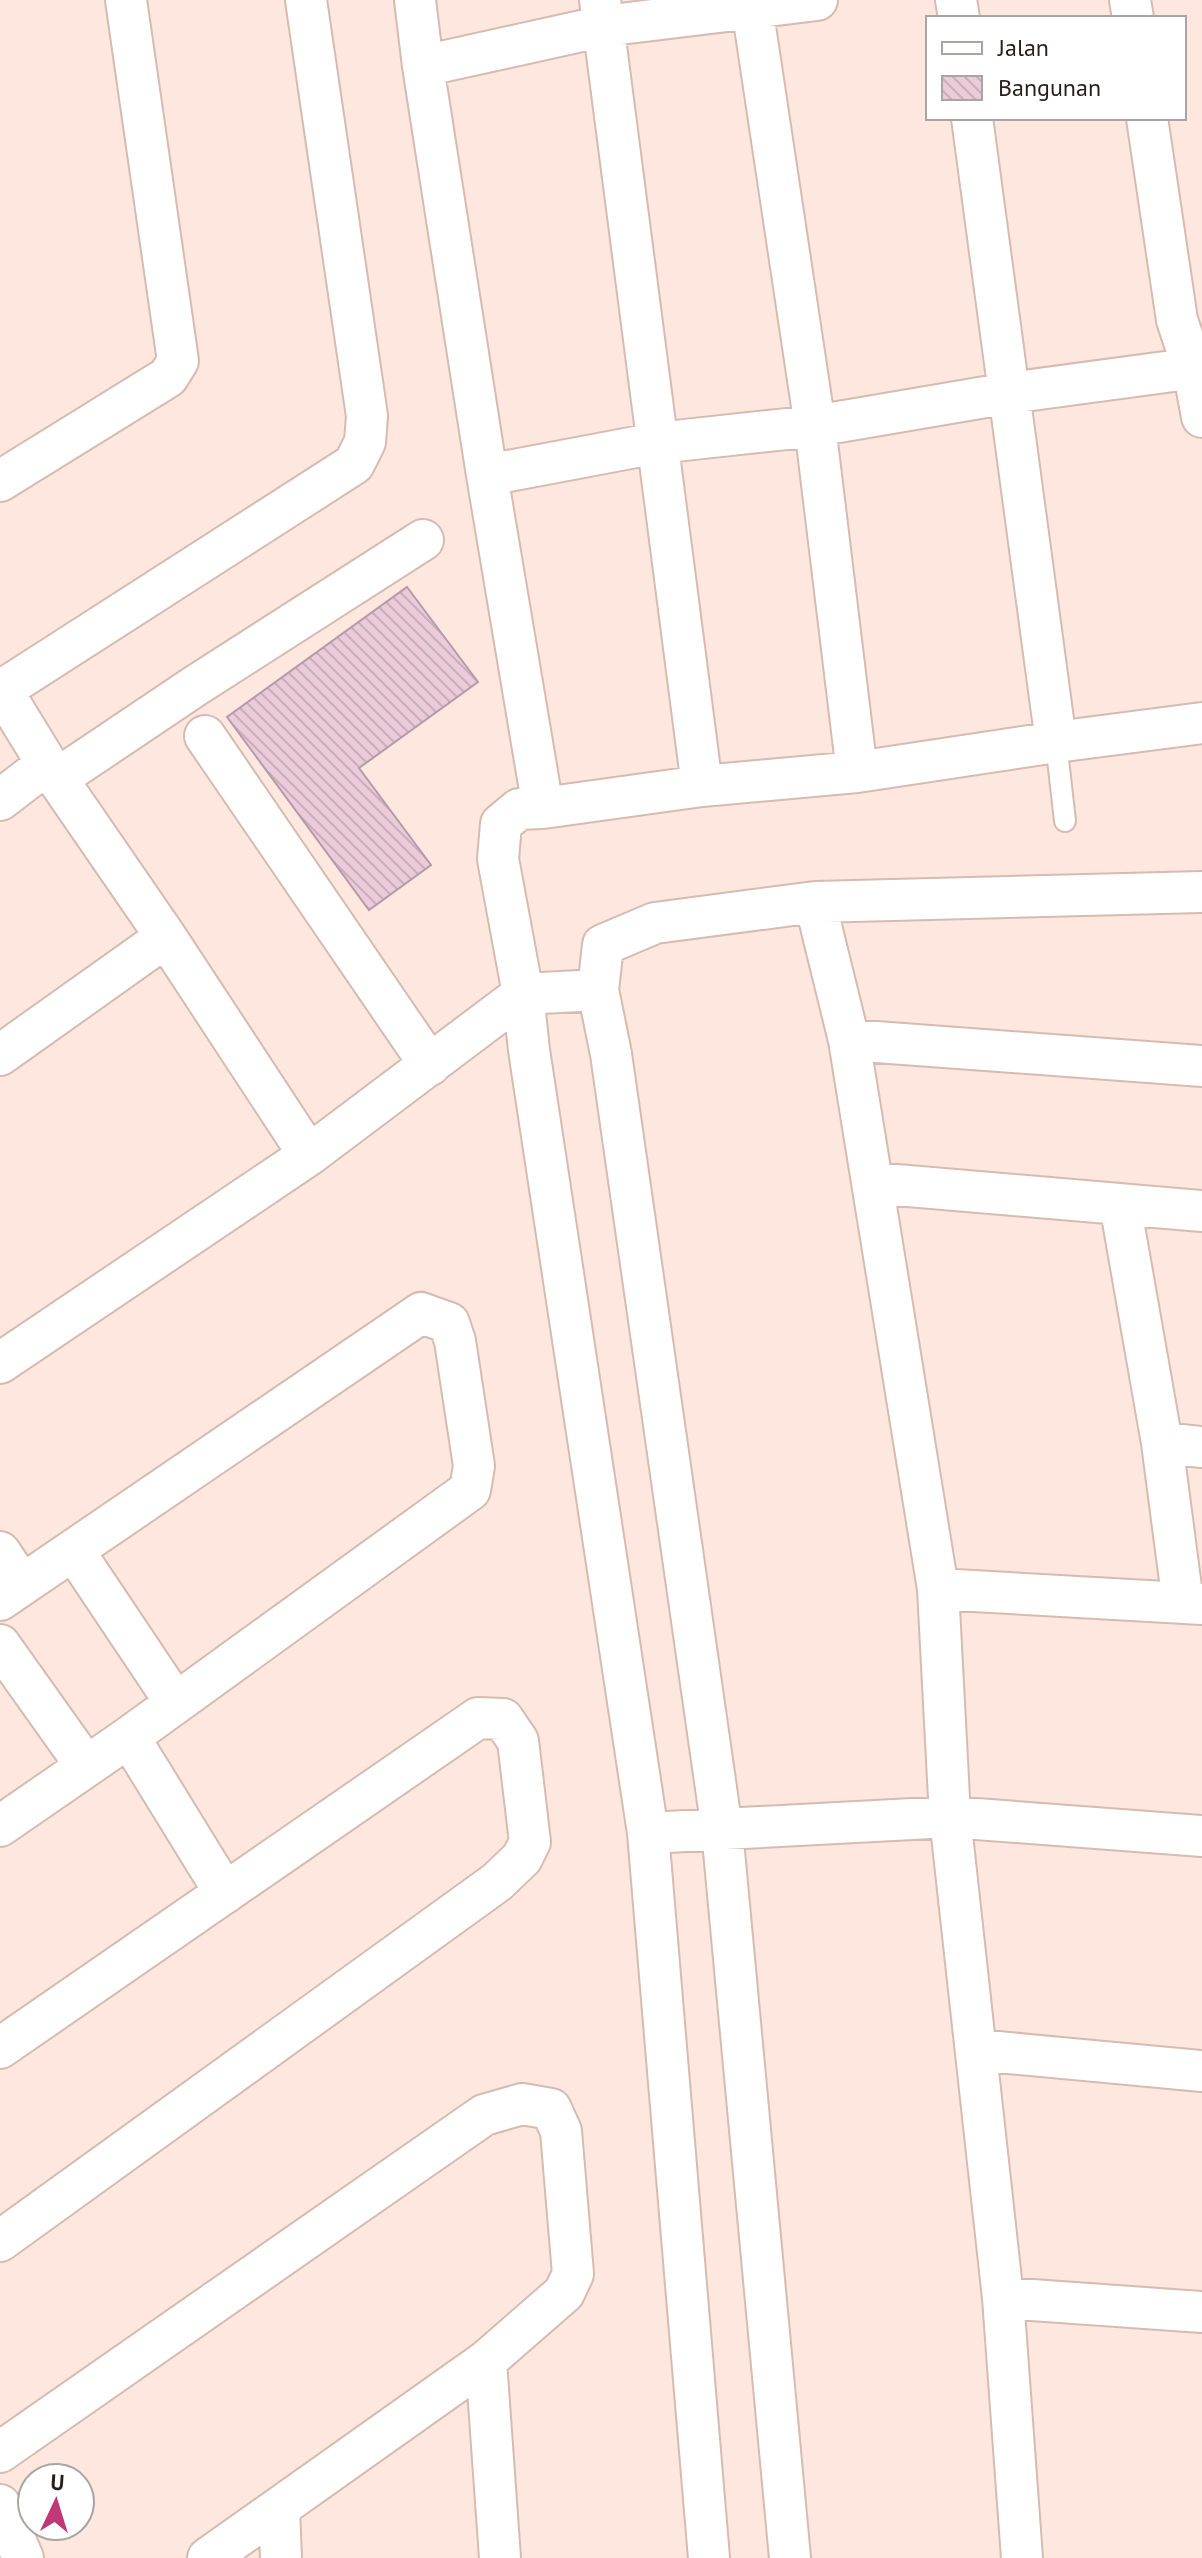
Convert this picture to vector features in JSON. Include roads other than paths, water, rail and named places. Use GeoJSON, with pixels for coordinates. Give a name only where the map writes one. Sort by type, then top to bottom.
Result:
{"type":"FeatureCollection","features":[{"type":"Feature","properties":{"kind":"street"},"geometry":{"type":"LineString","coordinates":[[0,481],[168,377],[178,361],[126,0]]}},
{"type":"Feature","properties":{"kind":"street"},"geometry":{"type":"LineString","coordinates":[[306,0],[367,416],[365,442],[354,464],[1,689],[52,771],[166,937],[309,1155]]}},
{"type":"Feature","properties":{"kind":"street"},"geometry":{"type":"LineString","coordinates":[[415,0],[487,475],[543,808]]}},
{"type":"Feature","properties":{"kind":"street"},"geometry":{"type":"LineString","coordinates":[[423,66],[602,13],[817,0]]}},
{"type":"Feature","properties":{"kind":"street"},"geometry":{"type":"LineString","coordinates":[[751,3],[815,426],[857,772]]}},
{"type":"Feature","properties":{"kind":"street"},"geometry":{"type":"LineString","coordinates":[[602,13],[702,786]]}},
{"type":"Feature","properties":{"kind":"street"},"geometry":{"type":"LineString","coordinates":[[972,120],[1056,742]]}},
{"type":"Feature","properties":{"kind":"street"},"geometry":{"type":"LineString","coordinates":[[1147,120],[1177,320],[1198,367],[1202,417]]}},
{"type":"Feature","properties":{"kind":"street"},"geometry":{"type":"LineString","coordinates":[[487,475],[657,443],[815,426],[1009,393],[1198,367]]}},
{"type":"Feature","properties":{"kind":"street"},"geometry":{"type":"LineString","coordinates":[[0,800],[195,686],[423,540]]}},
{"type":"Feature","properties":{"kind":"street"},"geometry":{"type":"LineString","coordinates":[[709,2558],[648,1833],[523,994],[498,859],[501,824],[519,809],[702,786],[857,772],[1202,723]]}},
{"type":"Feature","properties":{"kind":"street"},"geometry":{"type":"LineString","coordinates":[[205,736],[430,1065]]}},
{"type":"Feature","properties":{"kind":"street"},"geometry":{"type":"LineString","coordinates":[[790,2558],[722,1830],[611,1054],[598,990],[603,945],[655,923],[815,902],[1202,892]]}},
{"type":"Feature","properties":{"kind":"street"},"geometry":{"type":"LineString","coordinates":[[815,902],[849,1040],[938,1589],[950,1817],[1003,2298],[1022,2558]]}},
{"type":"Feature","properties":{"kind":"street"},"geometry":{"type":"LineString","coordinates":[[0,1055],[166,937]]}},
{"type":"Feature","properties":{"kind":"street"},"geometry":{"type":"LineString","coordinates":[[0,1363],[309,1155],[523,994],[598,990]]}},
{"type":"Feature","properties":{"kind":"street"},"geometry":{"type":"LineString","coordinates":[[849,1040],[1202,1066]]}},
{"type":"Feature","properties":{"kind":"street"},"geometry":{"type":"LineString","coordinates":[[873,1183],[1202,1211]]}},
{"type":"Feature","properties":{"kind":"street"},"geometry":{"type":"LineString","coordinates":[[938,1589],[1193,1604],[1120,1204]]}},
{"type":"Feature","properties":{"kind":"street"},"geometry":{"type":"LineString","coordinates":[[0,1552],[11,1592],[421,1313],[449,1323],[455,1341],[474,1466],[470,1490],[129,1737],[0,1826]]}},
{"type":"Feature","properties":{"kind":"street"},"geometry":{"type":"LineString","coordinates":[[1162,1443],[1202,1447]]}},
{"type":"Feature","properties":{"kind":"street"},"geometry":{"type":"LineString","coordinates":[[74,1551],[175,1702]]}},
{"type":"Feature","properties":{"kind":"street"},"geometry":{"type":"LineString","coordinates":[[0,1645],[86,1766]]}},
{"type":"Feature","properties":{"kind":"street"},"geometry":{"type":"LineString","coordinates":[[0,2048],[478,1718],[503,1719],[518,1741],[530,1842],[522,1858],[497,1882],[0,2241]]}},
{"type":"Feature","properties":{"kind":"street"},"geometry":{"type":"LineString","coordinates":[[129,1737],[225,1893]]}},
{"type":"Feature","properties":{"kind":"street"},"geometry":{"type":"LineString","coordinates":[[648,1833],[950,1817],[1202,1836]]}},
{"type":"Feature","properties":{"kind":"street"},"geometry":{"type":"LineString","coordinates":[[976,2050],[1202,2071]]}},
{"type":"Feature","properties":{"kind":"street"},"geometry":{"type":"LineString","coordinates":[[0,2452],[484,2115],[522,2104],[551,2109],[561,2131],[573,2274],[564,2293],[486,2361],[208,2558]]}},
{"type":"Feature","properties":{"kind":"street"},"geometry":{"type":"LineString","coordinates":[[1003,2298],[1202,2312]]}},
{"type":"Feature","properties":{"kind":"street"},"geometry":{"type":"LineString","coordinates":[[486,2361],[500,2558]]}},
{"type":"Feature","properties":{"kind":"street"},"geometry":{"type":"LineString","coordinates":[[0,2505],[23,2558]]}},
{"type":"Feature","properties":{"kind":"street"},"geometry":{"type":"LineString","coordinates":[[279,2508],[281,2558]]}},
{"type":"Feature","properties":{"kind":"lane"},"geometry":{"type":"LineString","coordinates":[[1056,742],[1065,821]]}}]}
